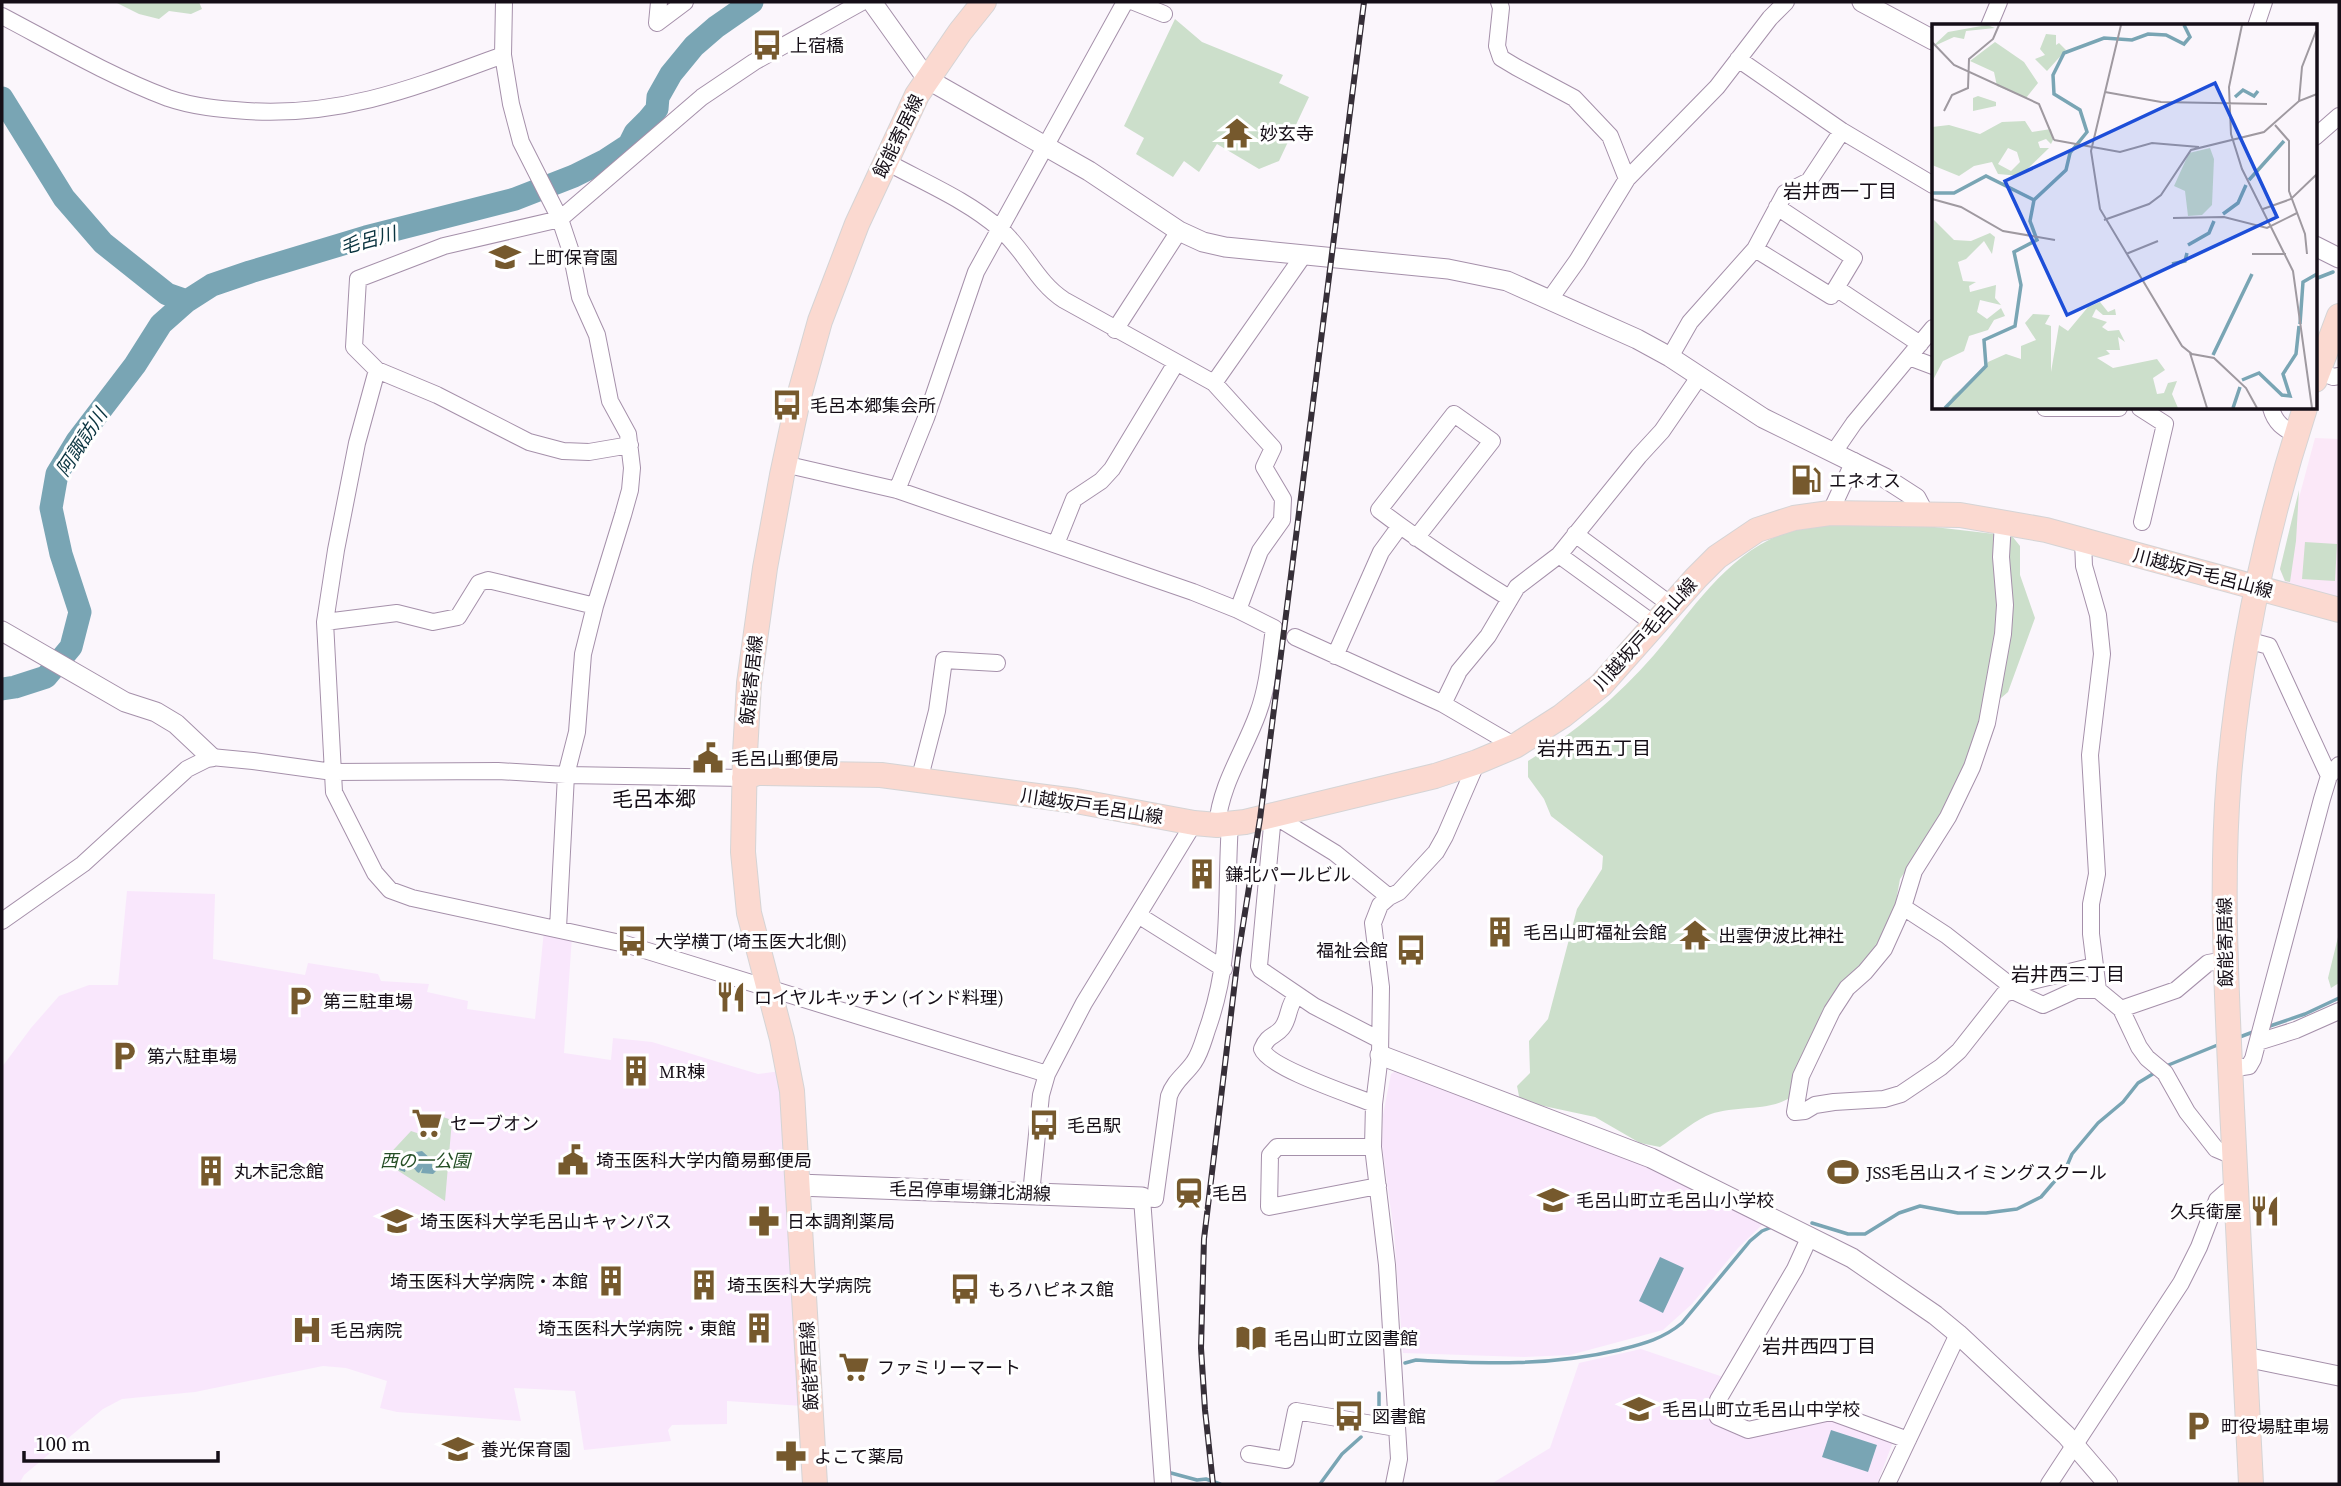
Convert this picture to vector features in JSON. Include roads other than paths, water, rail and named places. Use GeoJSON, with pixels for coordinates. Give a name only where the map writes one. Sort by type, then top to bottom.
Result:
{"type":"FeatureCollection","features":[{"type":"Feature","properties":{"kind":"main road","name":"飯能寄居線"},"geometry":{"type":"LineString","coordinates":[[815,1484],[792,1091],[747,895],[743,852],[751,658],[784,464],[820,321],[885,161],[927,79],[984,2]]}},
{"type":"Feature","properties":{"kind":"main road"},"geometry":{"type":"LineString","coordinates":[[2324,376],[2339,316]]}},
{"type":"Feature","properties":{"kind":"main road","name":"飯能寄居線"},"geometry":{"type":"LineString","coordinates":[[2251,1484],[2225,960],[2228,787],[2238,689],[2256,587],[2267,537],[2304,410]]}},
{"type":"Feature","properties":{"kind":"main road","name":"川越坂戸毛呂山線"},"geometry":{"type":"LineString","coordinates":[[744,778],[758,772],[847,773],[1076,801],[1214,824],[1273,815],[1435,776],[1515,746],[1562,716],[1601,685],[1717,557],[1757,530],[1794,518],[1830,513],[1960,515],[2003,522],[2339,610]]}},
{"type":"Feature","properties":{"kind":"main road","name":"毛呂停車場鎌北湖線"},"geometry":{"type":"LineString","coordinates":[[798,1185],[1142,1198]]}},
{"type":"Feature","properties":{"kind":"street"},"geometry":{"type":"LineString","coordinates":[[504,2],[503,55],[521,142],[558,216],[571,252],[580,297],[597,335],[610,401],[628,434],[630,445],[630,490],[594,606],[583,654],[577,732],[566,775],[558,928]]}},
{"type":"Feature","properties":{"kind":"street"},"geometry":{"type":"LineString","coordinates":[[659,2],[657,23],[685,2]]}},
{"type":"Feature","properties":{"kind":"street"},"geometry":{"type":"LineString","coordinates":[[630,445],[589,452],[563,451],[529,442],[437,396],[377,370],[354,347],[358,279],[444,246],[558,216],[702,97],[754,62],[862,2]]}},
{"type":"Feature","properties":{"kind":"street"},"geometry":{"type":"LineString","coordinates":[[872,2],[927,79],[1120,190],[1179,231],[1203,242],[1225,247],[1475,273],[1507,281],[1637,339],[1670,357],[1763,418],[1854,461],[1916,498],[1925,515]]}},
{"type":"Feature","properties":{"kind":"street"},"geometry":{"type":"LineString","coordinates":[[897,491],[926,418],[976,272],[1125,2]]}},
{"type":"Feature","properties":{"kind":"street"},"geometry":{"type":"LineString","coordinates":[[1134,2],[1164,14]]}},
{"type":"Feature","properties":{"kind":"street"},"geometry":{"type":"LineString","coordinates":[[1499,2],[1501,8],[1497,46],[1502,58],[1574,98],[1611,136],[1627,178]]}},
{"type":"Feature","properties":{"kind":"street"},"geometry":{"type":"LineString","coordinates":[[1550,299],[1577,261],[1627,178],[1717,87],[1770,18],[1786,2]]}},
{"type":"Feature","properties":{"kind":"street"},"geometry":{"type":"LineString","coordinates":[[1862,2],[1932,39]]}},
{"type":"Feature","properties":{"kind":"street"},"geometry":{"type":"LineString","coordinates":[[1990,24],[2000,2]]}},
{"type":"Feature","properties":{"kind":"street"},"geometry":{"type":"LineString","coordinates":[[2257,24],[2263,2]]}},
{"type":"Feature","properties":{"kind":"street"},"geometry":{"type":"LineString","coordinates":[[2,16],[101,70],[171,99],[213,109],[297,112],[345,106],[427,83],[503,55]]}},
{"type":"Feature","properties":{"kind":"street"},"geometry":{"type":"LineString","coordinates":[[1738,59],[1842,131],[1932,184]]}},
{"type":"Feature","properties":{"kind":"street"},"geometry":{"type":"LineString","coordinates":[[2316,136],[2339,116]]}},
{"type":"Feature","properties":{"kind":"street"},"geometry":{"type":"LineString","coordinates":[[1670,357],[1690,323],[1755,249],[1785,193],[1809,181],[1842,131]]}},
{"type":"Feature","properties":{"kind":"street"},"geometry":{"type":"LineString","coordinates":[[885,161],[971,207],[999,228],[1019,246],[1037,275],[1052,292],[1115,330],[1214,383],[1273,448],[1264,467],[1283,499],[1282,520],[1260,551],[1238,610]]}},
{"type":"Feature","properties":{"kind":"street"},"geometry":{"type":"LineString","coordinates":[[1755,249],[1831,296],[1854,257],[1777,207]]}},
{"type":"Feature","properties":{"kind":"street"},"geometry":{"type":"LineString","coordinates":[[1115,330],[1179,231]]}},
{"type":"Feature","properties":{"kind":"street"},"geometry":{"type":"LineString","coordinates":[[2316,246],[2339,258]]}},
{"type":"Feature","properties":{"kind":"street"},"geometry":{"type":"LineString","coordinates":[[1214,383],[1303,256]]}},
{"type":"Feature","properties":{"kind":"street"},"geometry":{"type":"LineString","coordinates":[[1836,288],[1932,365]]}},
{"type":"Feature","properties":{"kind":"street"},"geometry":{"type":"LineString","coordinates":[[1834,452],[1854,423],[1932,329]]}},
{"type":"Feature","properties":{"kind":"street"},"geometry":{"type":"LineString","coordinates":[[1056,544],[1074,499],[1101,481],[1112,469],[1176,363]]}},
{"type":"Feature","properties":{"kind":"street"},"geometry":{"type":"LineString","coordinates":[[377,370],[356,443],[325,622],[334,792],[375,873],[390,890],[412,898],[625,944],[1047,1074]]}},
{"type":"Feature","properties":{"kind":"street"},"geometry":{"type":"LineString","coordinates":[[1443,704],[1459,671],[1488,636],[1517,587],[1559,555],[1662,431],[1699,377]]}},
{"type":"Feature","properties":{"kind":"street"},"geometry":{"type":"LineString","coordinates":[[2142,522],[2165,424],[2143,410]]}},
{"type":"Feature","properties":{"kind":"street"},"geometry":{"type":"LineString","coordinates":[[2271,410],[2280,426],[2296,435]]}},
{"type":"Feature","properties":{"kind":"street"},"geometry":{"type":"LineString","coordinates":[[1416,538],[1492,441],[1454,414],[1379,510],[1416,538],[1509,598]]}},
{"type":"Feature","properties":{"kind":"street"},"geometry":{"type":"LineString","coordinates":[[1830,513],[1854,461]]}},
{"type":"Feature","properties":{"kind":"street"},"geometry":{"type":"LineString","coordinates":[[784,464],[897,491],[1056,544],[1238,610],[1274,628],[1266,689],[1258,715],[1220,800],[1214,824],[1228,904],[1224,969],[1202,1046],[1194,1062],[1174,1085],[1169,1096],[1155,1199],[1142,1198],[1163,1484]]}},
{"type":"Feature","properties":{"kind":"street"},"geometry":{"type":"LineString","coordinates":[[2003,522],[2003,634],[1987,723],[1972,767],[1948,817],[1914,871],[1903,907],[1884,949],[1847,988],[1832,1011],[1801,1076],[1795,1112],[1805,1111],[1815,1105],[1884,1099],[1901,1094],[1941,1067],[1959,1051],[2004,994],[2013,991],[2043,1005],[2076,990],[2098,990],[2121,1009],[2139,1047],[2147,1058],[2165,1073],[2187,1112],[2216,1149],[2235,1157]]}},
{"type":"Feature","properties":{"kind":"street"},"geometry":{"type":"LineString","coordinates":[[1335,656],[1381,552],[1400,526]]}},
{"type":"Feature","properties":{"kind":"street"},"geometry":{"type":"LineString","coordinates":[[1575,534],[1671,606]]}},
{"type":"Feature","properties":{"kind":"street"},"geometry":{"type":"LineString","coordinates":[[2082,541],[2084,566],[2098,615],[2102,654],[2090,755],[2097,874],[2091,904],[2091,934],[2098,990]]}},
{"type":"Feature","properties":{"kind":"street"},"geometry":{"type":"LineString","coordinates":[[1559,555],[1654,624]]}},
{"type":"Feature","properties":{"kind":"street"},"geometry":{"type":"LineString","coordinates":[[325,622],[397,613],[433,622],[458,617],[479,583],[488,580],[594,606]]}},
{"type":"Feature","properties":{"kind":"street"},"geometry":{"type":"LineString","coordinates":[[2,631],[125,702],[156,712],[176,724],[211,757]]}},
{"type":"Feature","properties":{"kind":"street"},"geometry":{"type":"LineString","coordinates":[[1295,637],[1443,704],[1515,746]]}},
{"type":"Feature","properties":{"kind":"street"},"geometry":{"type":"LineString","coordinates":[[2230,1069],[2249,1066],[2258,1042],[2334,771],[2269,646],[2247,640]]}},
{"type":"Feature","properties":{"kind":"street"},"geometry":{"type":"LineString","coordinates":[[919,781],[937,711],[944,660],[997,663]]}},
{"type":"Feature","properties":{"kind":"street"},"geometry":{"type":"LineString","coordinates":[[2,921],[83,863],[187,768],[211,757],[333,772],[498,771],[744,778]]}},
{"type":"Feature","properties":{"kind":"street"},"geometry":{"type":"LineString","coordinates":[[1394,1484],[1399,1459],[1387,1265],[1373,1147],[1381,987],[1373,923],[1380,905],[1399,892],[1436,852],[1477,762]]}},
{"type":"Feature","properties":{"kind":"street"},"geometry":{"type":"LineString","coordinates":[[1389,897],[1335,853],[1273,815],[1259,966],[1261,970],[1380,1047],[1651,1158],[1779,1220],[1877,1273],[1958,1334],[2075,1444],[2108,1484]]}},
{"type":"Feature","properties":{"kind":"street"},"geometry":{"type":"LineString","coordinates":[[1031,1194],[1041,1096],[1047,1074],[1084,1003],[1138,915],[1214,824]]}},
{"type":"Feature","properties":{"kind":"street"},"geometry":{"type":"LineString","coordinates":[[1903,907],[1946,935],[2006,982],[2015,985],[2094,966]]}},
{"type":"Feature","properties":{"kind":"street"},"geometry":{"type":"LineString","coordinates":[[1138,915],[1224,969]]}},
{"type":"Feature","properties":{"kind":"street"},"geometry":{"type":"LineString","coordinates":[[2121,1009],[2176,990],[2208,963],[2225,960]]}},
{"type":"Feature","properties":{"kind":"street"},"geometry":{"type":"LineString","coordinates":[[1297,995],[1290,1003],[1282,1028],[1266,1039],[1262,1049],[1265,1055],[1282,1067],[1374,1104]]}},
{"type":"Feature","properties":{"kind":"street"},"geometry":{"type":"LineString","coordinates":[[2258,1042],[2296,1030],[2339,1011]]}},
{"type":"Feature","properties":{"kind":"street"},"geometry":{"type":"LineString","coordinates":[[1373,1147],[1277,1147],[1270,1155],[1269,1207],[1378,1186]]}},
{"type":"Feature","properties":{"kind":"street"},"geometry":{"type":"LineString","coordinates":[[2049,1484],[2181,1283],[2217,1200],[2226,1192],[2237,1189]]}},
{"type":"Feature","properties":{"kind":"street"},"geometry":{"type":"LineString","coordinates":[[1806,1234],[1794,1269],[1718,1400],[1718,1417],[1748,1430],[1831,1412],[1908,1440]]}},
{"type":"Feature","properties":{"kind":"street"},"geometry":{"type":"LineString","coordinates":[[1887,1484],[1958,1334]]}},
{"type":"Feature","properties":{"kind":"street"},"geometry":{"type":"LineString","coordinates":[[2245,1357],[2339,1376]]}},
{"type":"Feature","properties":{"kind":"street"},"geometry":{"type":"LineString","coordinates":[[1249,1454],[1286,1460],[1296,1411],[1396,1428]]}},
{"type":"Feature","properties":{"kind":"water"},"geometry":{"type":"Polygon","coordinates":[[[422,1151],[432,1160],[432,1168],[438,1168],[433,1174],[421,1173],[423,1167],[419,1173],[411,1165],[405,1172],[399,1170],[402,1159],[405,1161],[408,1158],[406,1152],[415,1155],[416,1152],[422,1151]]]}},
{"type":"Feature","properties":{"kind":"water"},"geometry":{"type":"Polygon","coordinates":[[[1660,1257],[1684,1268],[1663,1313],[1639,1301],[1660,1257]]]}},
{"type":"Feature","properties":{"kind":"water"},"geometry":{"type":"Polygon","coordinates":[[[1831,1430],[1877,1445],[1868,1472],[1822,1457],[1831,1430]]]}},
{"type":"Feature","properties":{"kind":"waterway","name":"毛呂川"},"geometry":{"type":"LineString","coordinates":[[2,689],[46,677],[71,647],[80,612],[61,554],[51,508],[57,474],[77,441],[135,365],[161,324],[187,301],[212,285],[366,237],[515,199],[574,176],[606,160],[629,145],[635,133],[657,109],[658,97],[671,74],[694,46],[752,2]]}},
{"type":"Feature","properties":{"kind":"waterway","name":"毛呂川"},"geometry":{"type":"LineString","coordinates":[[2,98],[64,198],[103,243],[167,294],[187,301]]}},
{"type":"Feature","properties":{"kind":"waterway"},"geometry":{"type":"LineString","coordinates":[[2316,279],[2333,272]]}},
{"type":"Feature","properties":{"kind":"waterway"},"geometry":{"type":"LineString","coordinates":[[2267,1027],[2305,1014],[2339,998]]}},
{"type":"Feature","properties":{"kind":"waterway"},"geometry":{"type":"LineString","coordinates":[[2237,1038],[2253,1032]]}},
{"type":"Feature","properties":{"kind":"waterway"},"geometry":{"type":"LineString","coordinates":[[2166,1066],[2220,1044]]}},
{"type":"Feature","properties":{"kind":"waterway"},"geometry":{"type":"LineString","coordinates":[[1812,1223],[1848,1234],[1865,1234],[1899,1213],[1920,1206],[1958,1213],[2017,1209],[2041,1197],[2066,1168],[2072,1154],[2098,1123],[2123,1102],[2138,1083],[2156,1072]]}},
{"type":"Feature","properties":{"kind":"waterway"},"geometry":{"type":"LineString","coordinates":[[1405,1363],[1416,1360],[1493,1363],[1568,1359],[1619,1350],[1652,1340],[1682,1323],[1750,1241],[1772,1227]]}},
{"type":"Feature","properties":{"kind":"waterway"},"geometry":{"type":"LineString","coordinates":[[1379,1393],[1379,1410]]}},
{"type":"Feature","properties":{"kind":"waterway"},"geometry":{"type":"LineString","coordinates":[[1320,1484],[1342,1454],[1361,1437]]}},
{"type":"Feature","properties":{"kind":"waterway"},"geometry":{"type":"LineString","coordinates":[[1171,1473],[1220,1484]]}},
{"type":"Feature","properties":{"kind":"railway"},"geometry":{"type":"LineString","coordinates":[[1213,1484],[1201,1348],[1204,1239],[1238,956],[1260,819],[1364,2]]}},
{"type":"Feature","properties":{"kind":"place","name":"上宿橋"},"geometry":{"type":"Point","coordinates":[767,45]}},
{"type":"Feature","properties":{"kind":"place","name":"妙玄寺"},"geometry":{"type":"Point","coordinates":[1237,133]}},
{"type":"Feature","properties":{"kind":"place","name":"上町保育園"},"geometry":{"type":"Point","coordinates":[505,257]}},
{"type":"Feature","properties":{"kind":"place","name":"毛呂本郷集会所"},"geometry":{"type":"Point","coordinates":[787,405]}},
{"type":"Feature","properties":{"kind":"place","name":"エネオス"},"geometry":{"type":"Point","coordinates":[1806,480]}},
{"type":"Feature","properties":{"kind":"place","name":"毛呂山郵便局"},"geometry":{"type":"Point","coordinates":[708,758]}},
{"type":"Feature","properties":{"kind":"place","name":"鎌北パールビル"},"geometry":{"type":"Point","coordinates":[1202,874]}},
{"type":"Feature","properties":{"kind":"place","name":"毛呂山町福祉会館"},"geometry":{"type":"Point","coordinates":[1500,932]}},
{"type":"Feature","properties":{"kind":"place","name":"出雲伊波比神社"},"geometry":{"type":"Point","coordinates":[1695,935]}},
{"type":"Feature","properties":{"kind":"place","name":"大学横丁(埼玉医大北側)"},"geometry":{"type":"Point","coordinates":[632,941]}},
{"type":"Feature","properties":{"kind":"place","name":"福祉会館"},"geometry":{"type":"Point","coordinates":[1411,950]}},
{"type":"Feature","properties":{"kind":"place","name":"ロイヤルキッチン (インド料理)"},"geometry":{"type":"Point","coordinates":[731,997]}},
{"type":"Feature","properties":{"kind":"place","name":"第三駐車場"},"geometry":{"type":"Point","coordinates":[300,1001]}},
{"type":"Feature","properties":{"kind":"place","name":"第六駐車場"},"geometry":{"type":"Point","coordinates":[124,1056]}},
{"type":"Feature","properties":{"kind":"place","name":"MR棟"},"geometry":{"type":"Point","coordinates":[636,1071]}},
{"type":"Feature","properties":{"kind":"place","name":"セーブオン"},"geometry":{"type":"Point","coordinates":[427,1123]}},
{"type":"Feature","properties":{"kind":"place","name":"毛呂駅"},"geometry":{"type":"Point","coordinates":[1044,1125]}},
{"type":"Feature","properties":{"kind":"place","name":"埼玉医科大学内簡易郵便局"},"geometry":{"type":"Point","coordinates":[573,1160]}},
{"type":"Feature","properties":{"kind":"place","name":"丸木記念館"},"geometry":{"type":"Point","coordinates":[211,1171]}},
{"type":"Feature","properties":{"kind":"place","name":"JSS毛呂山スイミングスクール"},"geometry":{"type":"Point","coordinates":[1843,1172]}},
{"type":"Feature","properties":{"kind":"place","name":"毛呂"},"geometry":{"type":"Point","coordinates":[1189,1193]}},
{"type":"Feature","properties":{"kind":"place","name":"毛呂山町立毛呂山小学校"},"geometry":{"type":"Point","coordinates":[1553,1200]}},
{"type":"Feature","properties":{"kind":"place","name":"久兵衛屋"},"geometry":{"type":"Point","coordinates":[2265,1211]}},
{"type":"Feature","properties":{"kind":"place","name":"埼玉医科大学毛呂山キャンパス"},"geometry":{"type":"Point","coordinates":[397,1221]}},
{"type":"Feature","properties":{"kind":"place","name":"日本調剤薬局"},"geometry":{"type":"Point","coordinates":[764,1221]}},
{"type":"Feature","properties":{"kind":"place","name":"埼玉医科大学病院・本館"},"geometry":{"type":"Point","coordinates":[611,1281]}},
{"type":"Feature","properties":{"kind":"place","name":"埼玉医科大学病院"},"geometry":{"type":"Point","coordinates":[704,1285]}},
{"type":"Feature","properties":{"kind":"place","name":"もろハピネス館"},"geometry":{"type":"Point","coordinates":[965,1289]}},
{"type":"Feature","properties":{"kind":"place","name":"埼玉医科大学病院・東館"},"geometry":{"type":"Point","coordinates":[759,1328]}},
{"type":"Feature","properties":{"kind":"place","name":"毛呂病院"},"geometry":{"type":"Point","coordinates":[307,1330]}},
{"type":"Feature","properties":{"kind":"place","name":"毛呂山町立図書館"},"geometry":{"type":"Point","coordinates":[1251,1338]}},
{"type":"Feature","properties":{"kind":"place","name":"ファミリーマート"},"geometry":{"type":"Point","coordinates":[854,1367]}},
{"type":"Feature","properties":{"kind":"place","name":"毛呂山町立毛呂山中学校"},"geometry":{"type":"Point","coordinates":[1639,1409]}},
{"type":"Feature","properties":{"kind":"place","name":"図書館"},"geometry":{"type":"Point","coordinates":[1349,1416]}},
{"type":"Feature","properties":{"kind":"place","name":"町役場駐車場"},"geometry":{"type":"Point","coordinates":[2198,1426]}},
{"type":"Feature","properties":{"kind":"place","name":"養光保育園"},"geometry":{"type":"Point","coordinates":[458,1449]}},
{"type":"Feature","properties":{"kind":"place","name":"よこて薬局"},"geometry":{"type":"Point","coordinates":[791,1456]}},
{"type":"Feature","properties":{"kind":"district","name":"岩井西一丁目"},"geometry":{"type":"Point","coordinates":[1840,191]}},
{"type":"Feature","properties":{"kind":"district","name":"岩井西五丁目"},"geometry":{"type":"Point","coordinates":[1594,748]}},
{"type":"Feature","properties":{"kind":"district","name":"毛呂本郷"},"geometry":{"type":"Point","coordinates":[654,798]}},
{"type":"Feature","properties":{"kind":"district","name":"岩井西三丁目"},"geometry":{"type":"Point","coordinates":[2068,974]}},
{"type":"Feature","properties":{"kind":"district","name":"岩井西四丁目"},"geometry":{"type":"Point","coordinates":[1819,1346]}},
{"type":"Feature","properties":{"kind":"water label","name":"阿諏訪川"},"geometry":{"type":"Point","coordinates":[81,442]}},
{"type":"Feature","properties":{"kind":"park label","name":"西の一公園"},"geometry":{"type":"Point","coordinates":[425,1160]}}]}
